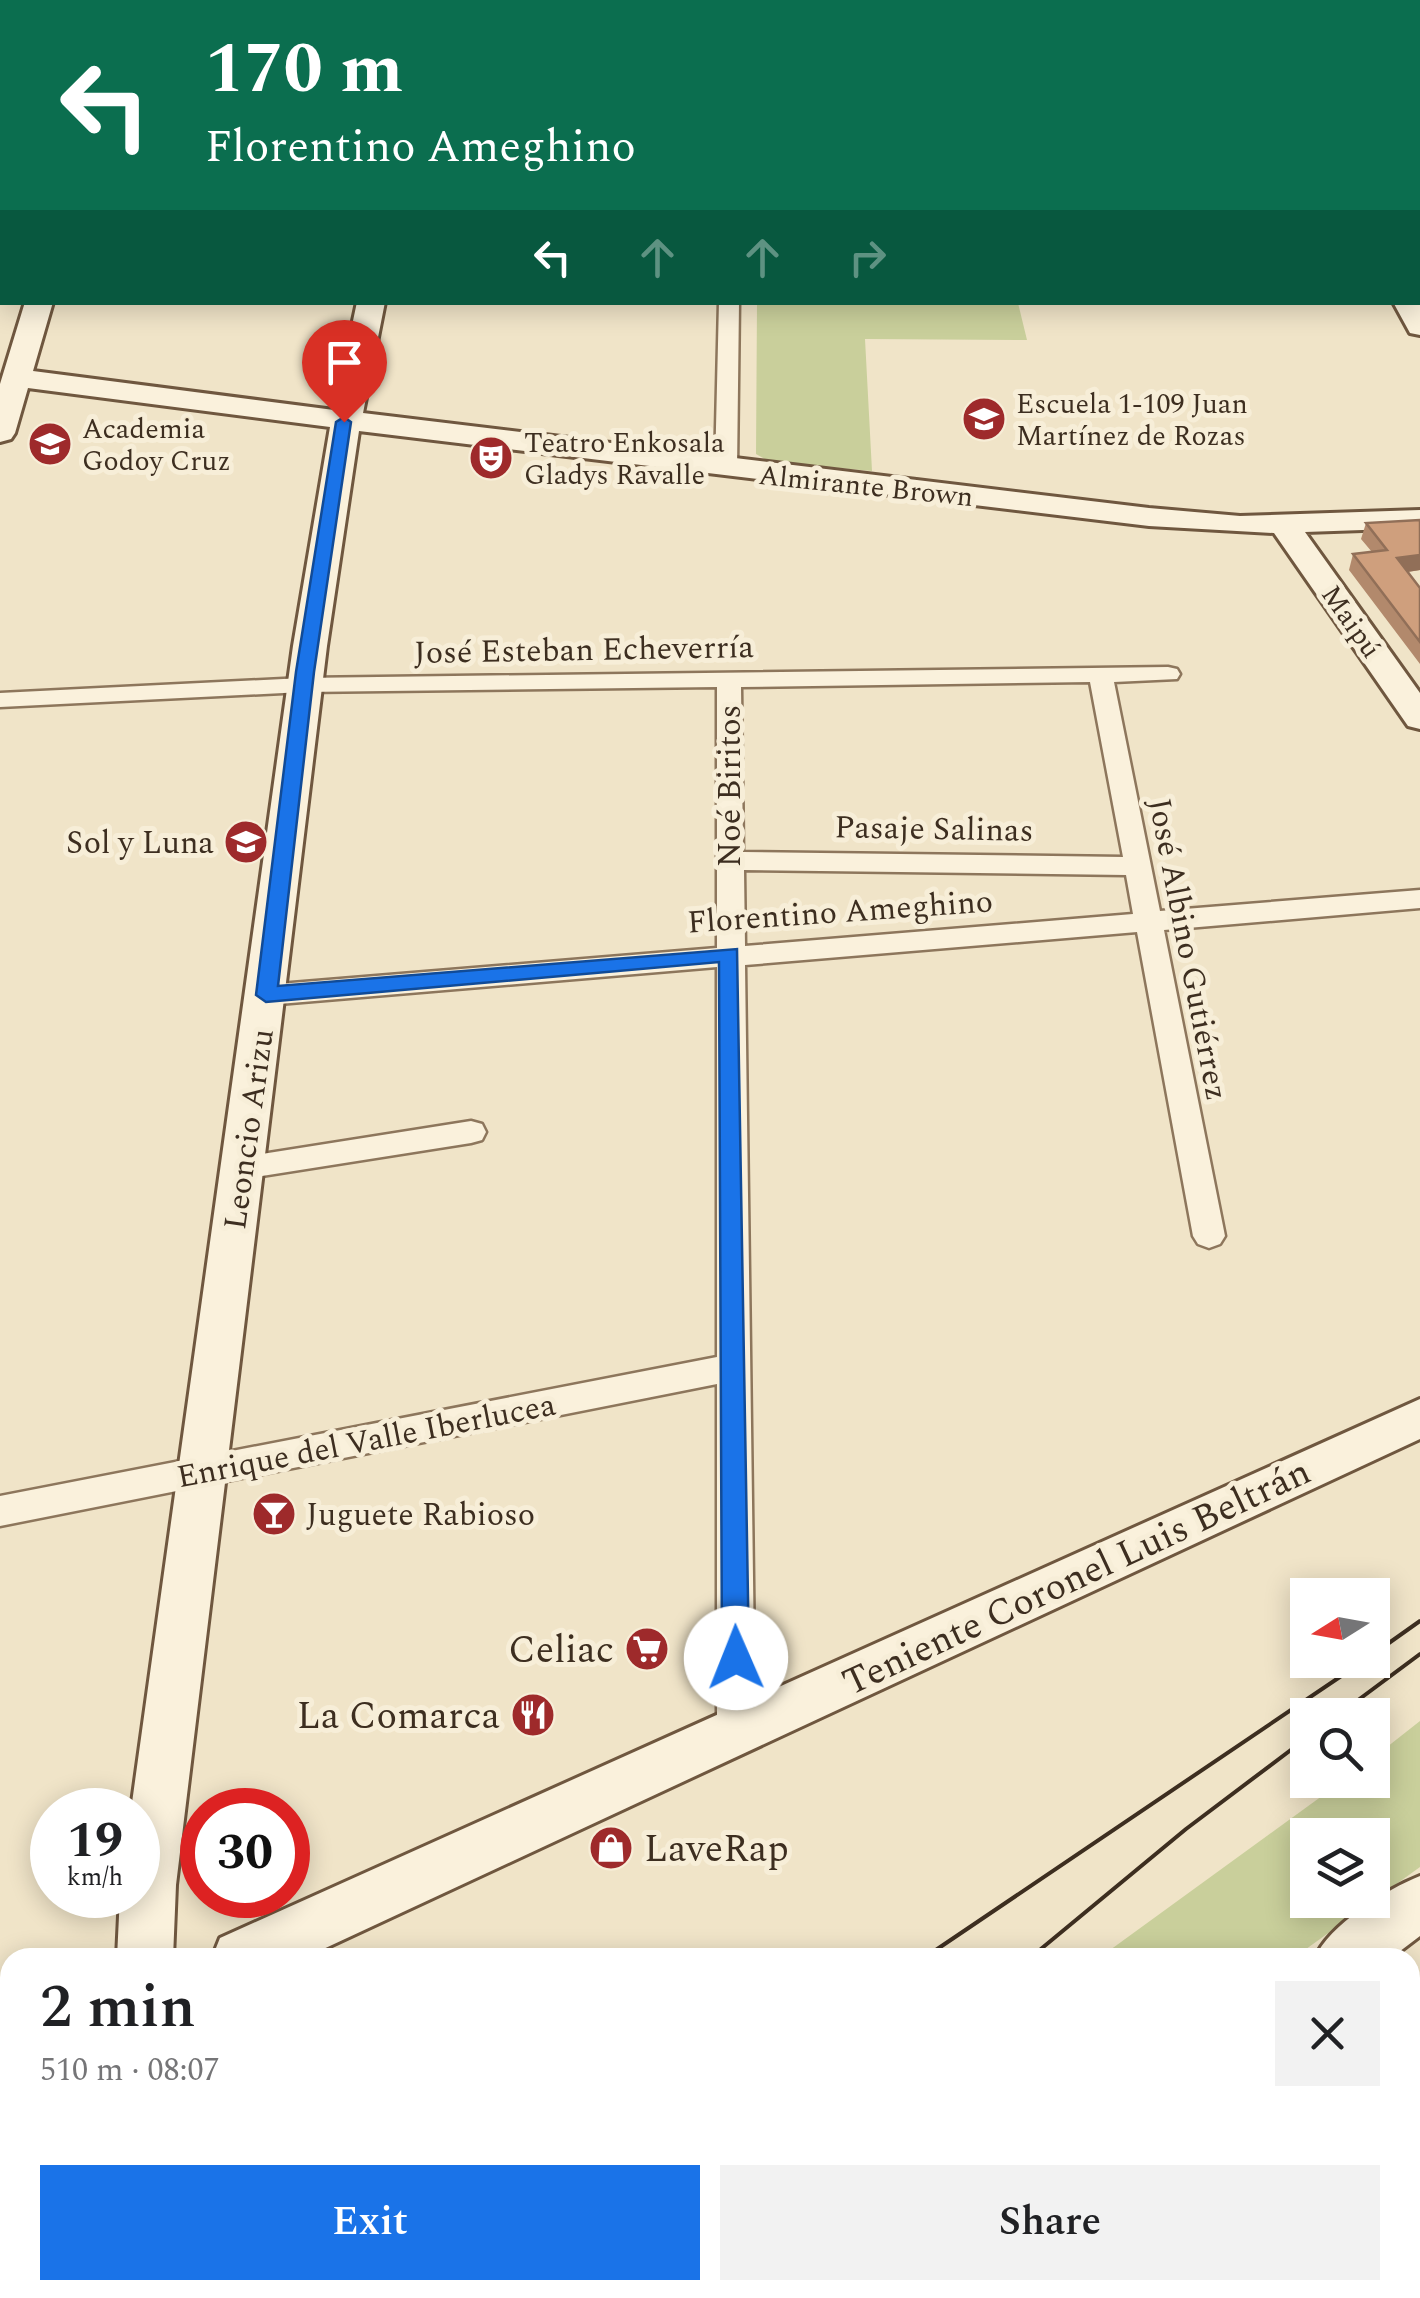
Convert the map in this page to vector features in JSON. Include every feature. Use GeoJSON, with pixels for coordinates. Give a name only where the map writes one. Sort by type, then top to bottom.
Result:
{"type":"FeatureCollection","features":[{"type":"Feature","properties":{"kind":"street"},"geometry":{"type":"LineString","coordinates":[[0,434],[37,305]]}},
{"type":"Feature","properties":{"kind":"street","name":"Leoncio Arizu"},"geometry":{"type":"LineString","coordinates":[[145,1948],[148,1885],[304,685],[344,422],[370,305]]}},
{"type":"Feature","properties":{"kind":"street"},"geometry":{"type":"LineString","coordinates":[[726,470],[729,305]]}},
{"type":"Feature","properties":{"kind":"street","name":"Almirante Brown"},"geometry":{"type":"LineString","coordinates":[[17,378],[726,470],[1209,522],[1283,524],[1420,519]]}},
{"type":"Feature","properties":{"kind":"street","name":"Maipú"},"geometry":{"type":"LineString","coordinates":[[1283,524],[1420,718]]}},
{"type":"Feature","properties":{"kind":"street","name":"José Esteban Echeverría"},"geometry":{"type":"LineString","coordinates":[[0,700],[304,685],[1168,674]]}},
{"type":"Feature","properties":{"kind":"street","name":"José Albino Gutiérrez"},"geometry":{"type":"LineString","coordinates":[[1101,675],[1209,1236]]}},
{"type":"Feature","properties":{"kind":"street","name":"Noé Biritos"},"geometry":{"type":"LineString","coordinates":[[729,680],[736,1731]]}},
{"type":"Feature","properties":{"kind":"street","name":"Pasaje Salinas"},"geometry":{"type":"LineString","coordinates":[[730,860],[1137,866]]}},
{"type":"Feature","properties":{"kind":"street","name":"Florentino Ameghino"},"geometry":{"type":"LineString","coordinates":[[266,995],[1420,899]]}},
{"type":"Feature","properties":{"kind":"street"},"geometry":{"type":"LineString","coordinates":[[242,1168],[471,1132]]}},
{"type":"Feature","properties":{"kind":"street","name":"Enrique del Valle Iberlucea"},"geometry":{"type":"LineString","coordinates":[[0,1511],[732,1368]]}},
{"type":"Feature","properties":{"kind":"street","name":"Teniente Coronel Luis Beltrán"},"geometry":{"type":"LineString","coordinates":[[262,1948],[1420,1418]]}},
{"type":"Feature","properties":{"kind":"street"},"geometry":{"type":"LineString","coordinates":[[1357,1948],[1420,1903]]}},
{"type":"Feature","properties":{"kind":"green space"},"geometry":{"type":"Polygon","coordinates":[[[757,305],[1018,305],[1027,340],[865,339],[872,471],[770,462],[756,454],[757,305]]]}},
{"type":"Feature","properties":{"kind":"green space"},"geometry":{"type":"Polygon","coordinates":[[[1420,1721],[1420,1867],[1390,1889],[1390,1818],[1292,1818],[1319,1798],[1390,1798],[1390,1745],[1420,1721]]]}},
{"type":"Feature","properties":{"kind":"green space"},"geometry":{"type":"Polygon","coordinates":[[[1290,1819],[1290,1918],[1349,1918],[1308,1948],[1113,1948],[1290,1819]]]}},
{"type":"Feature","properties":{"kind":"building"},"geometry":{"type":"Polygon","coordinates":[[[1420,520],[1420,555],[1397,558],[1420,588],[1420,642],[1353,554],[1387,550],[1366,523],[1420,520]]]}},
{"type":"Feature","properties":{"kind":"tram line"},"geometry":{"type":"LineString","coordinates":[[1390,1642],[1420,1621]]}},
{"type":"Feature","properties":{"kind":"tram line"},"geometry":{"type":"LineString","coordinates":[[1361,1698],[1420,1654]]}},
{"type":"Feature","properties":{"kind":"tram line"},"geometry":{"type":"LineString","coordinates":[[939,1948],[1338,1678]]}},
{"type":"Feature","properties":{"kind":"tram line"},"geometry":{"type":"LineString","coordinates":[[1042,1948],[1186,1829],[1290,1751]]}},
{"type":"Feature","properties":{"kind":"place","name":"Escuela 1-109 Juan Martínez de Rozas"},"geometry":{"type":"Point","coordinates":[984,419]}},
{"type":"Feature","properties":{"kind":"place","name":"Academia Godoy Cruz"},"geometry":{"type":"Point","coordinates":[50,444]}},
{"type":"Feature","properties":{"kind":"place","name":"Teatro Enkosala Gladys Ravalle"},"geometry":{"type":"Point","coordinates":[491,458]}},
{"type":"Feature","properties":{"kind":"place","name":"Sol y Luna"},"geometry":{"type":"Point","coordinates":[246,842]}},
{"type":"Feature","properties":{"kind":"place","name":"Juguete Rabioso"},"geometry":{"type":"Point","coordinates":[274,1514]}},
{"type":"Feature","properties":{"kind":"place","name":"Celiac"},"geometry":{"type":"Point","coordinates":[647,1649]}},
{"type":"Feature","properties":{"kind":"place","name":"La Comarca"},"geometry":{"type":"Point","coordinates":[533,1715]}},
{"type":"Feature","properties":{"kind":"place","name":"LaveRap"},"geometry":{"type":"Point","coordinates":[611,1848]}},
{"type":"Feature","properties":{"kind":"route"},"geometry":{"type":"LineString","coordinates":[[344,422],[305,672],[266,995],[730,954],[736,1658]]}}]}
